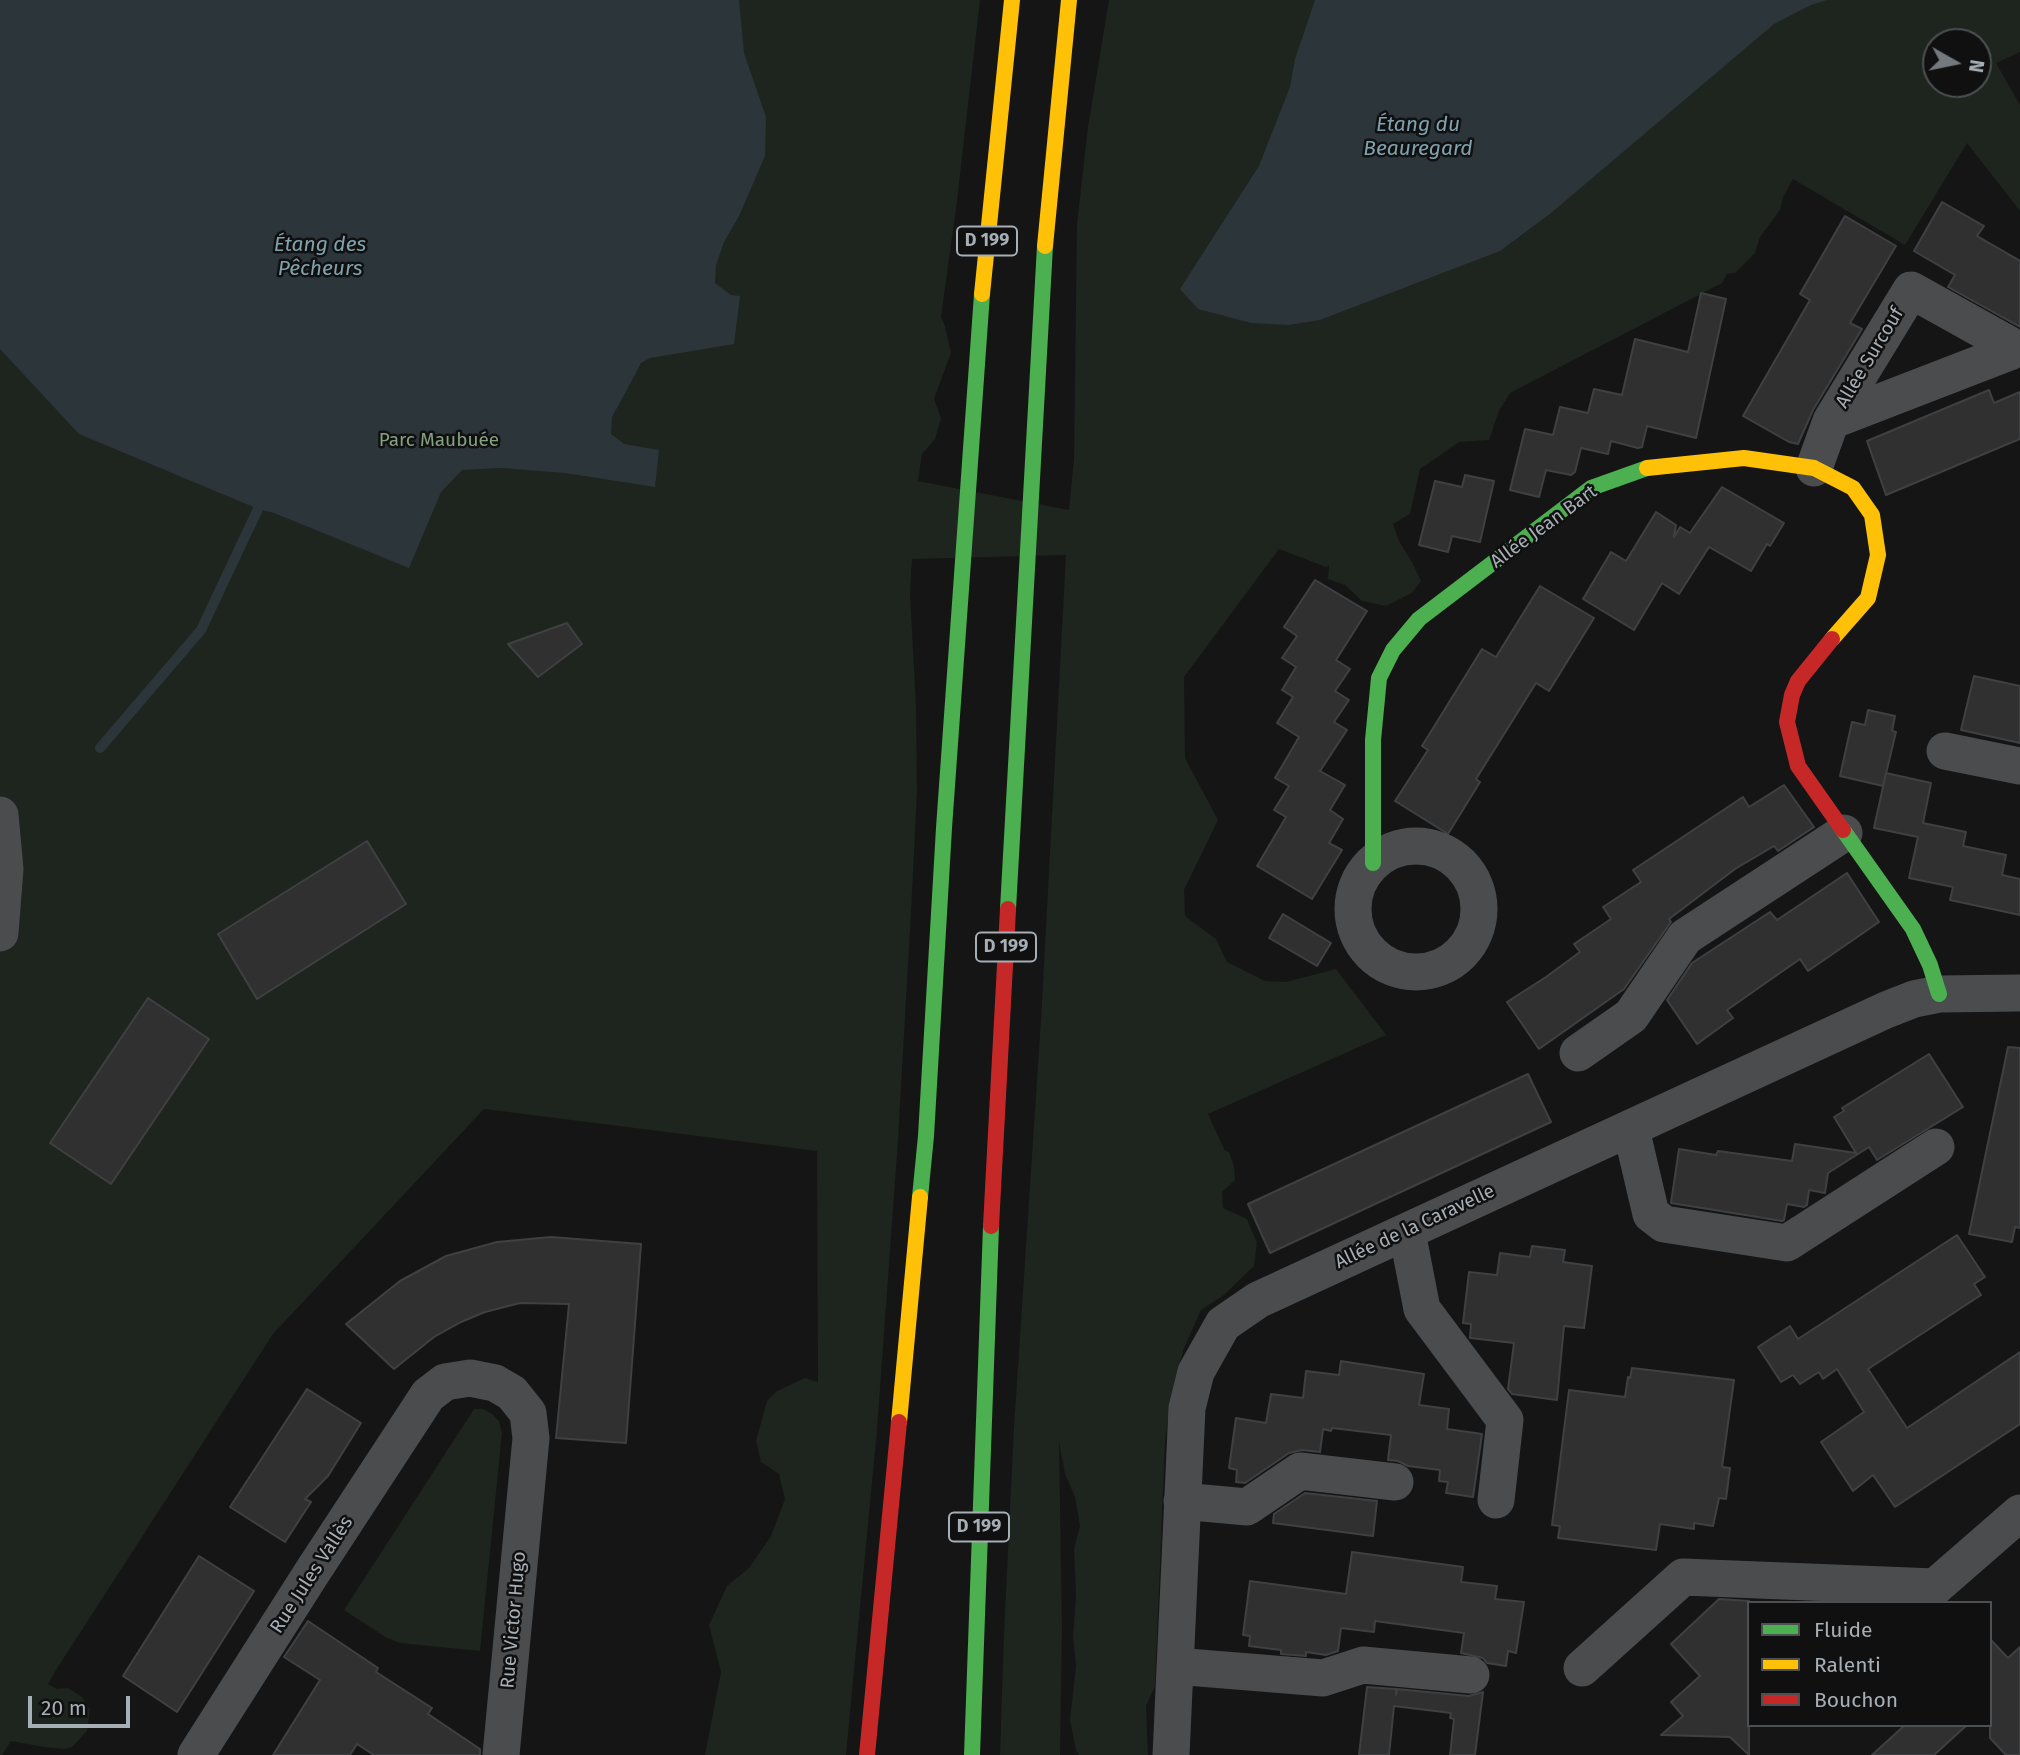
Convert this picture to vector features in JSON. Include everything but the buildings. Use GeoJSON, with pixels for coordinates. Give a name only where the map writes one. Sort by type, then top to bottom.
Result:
{"type":"FeatureCollection","features":[{"type":"Feature","properties":{"kind":"main road","name":"D 199"},"geometry":{"type":"LineString","coordinates":[[867,1755],[926,1136],[968,482],[984,272],[1012,0]]}},
{"type":"Feature","properties":{"kind":"main road","name":"D 199"},"geometry":{"type":"LineString","coordinates":[[972,1755],[988,1299],[1042,275],[1069,0]]}},
{"type":"Feature","properties":{"kind":"main road","name":"Allée Jean Bart"},"geometry":{"type":"LineString","coordinates":[[1373,863],[1373,740],[1379,678],[1393,650],[1419,619],[1591,488],[1646,468],[1744,458],[1814,468],[1853,488],[1872,516],[1878,555],[1868,598],[1798,681],[1792,695],[1787,722],[1798,766],[1913,929],[1940,994]]}},
{"type":"Feature","properties":{"kind":"street","name":"Allée Surcouf"},"geometry":{"type":"LineString","coordinates":[[1814,468],[1831,421],[1911,290],[2019,349]]}},
{"type":"Feature","properties":{"kind":"street","name":"Allée Surcouf"},"geometry":{"type":"LineString","coordinates":[[1831,421],[2019,349]]}},
{"type":"Feature","properties":{"kind":"street"},"geometry":{"type":"LineString","coordinates":[[1945,751],[2020,766]]}},
{"type":"Feature","properties":{"kind":"street"},"geometry":{"type":"LineString","coordinates":[[0,815],[5,869],[0,933]]}},
{"type":"Feature","properties":{"kind":"street"},"geometry":{"type":"LineString","coordinates":[[1578,1052],[1631,1016],[1685,937],[1844,833]]}},
{"type":"Feature","properties":{"kind":"street","name":"Allée de la Caravelle"},"geometry":{"type":"LineString","coordinates":[[1171,1755],[1187,1408],[1196,1372],[1223,1324],[1258,1300],[1886,1010],[1914,999],[1940,994],[2020,993]]}},
{"type":"Feature","properties":{"kind":"street"},"geometry":{"type":"LineString","coordinates":[[1631,1129],[1651,1214],[1664,1224],[1787,1243],[1936,1147]]}},
{"type":"Feature","properties":{"kind":"street"},"geometry":{"type":"LineString","coordinates":[[1407,1232],[1422,1308],[1505,1420],[1496,1500]]}},
{"type":"Feature","properties":{"kind":"street","name":"Rue Victor Hugo"},"geometry":{"type":"LineString","coordinates":[[428,1395],[445,1382],[470,1378],[495,1383],[512,1393],[528,1413],[531,1438],[501,1755]]}},
{"type":"Feature","properties":{"kind":"street","name":"Rue Jules Vallès"},"geometry":{"type":"LineString","coordinates":[[196,1755],[428,1395]]}},
{"type":"Feature","properties":{"kind":"street"},"geometry":{"type":"LineString","coordinates":[[1182,1501],[1247,1507],[1300,1471],[1395,1482]]}},
{"type":"Feature","properties":{"kind":"street"},"geometry":{"type":"LineString","coordinates":[[1582,1668],[1683,1577],[1935,1587],[2020,1513]]}},
{"type":"Feature","properties":{"kind":"street"},"geometry":{"type":"LineString","coordinates":[[1175,1665],[1323,1678],[1363,1665],[1471,1675]]}},
{"type":"Feature","properties":{"kind":"green space","name":"Parc Maubuée"},"geometry":{"type":"Polygon","coordinates":[[[0,0],[980,0],[941,317],[951,353],[934,399],[941,418],[935,439],[922,454],[918,481],[1069,510],[1074,459],[1077,224],[1088,127],[1109,0],[2020,0],[2020,52],[1996,63],[2020,105],[2020,211],[1967,143],[1905,245],[1793,179],[1783,197],[1780,210],[1760,237],[1755,253],[1735,273],[1727,274],[1722,283],[1510,393],[1499,411],[1489,440],[1459,442],[1420,469],[1410,514],[1393,524],[1399,541],[1421,581],[1412,593],[1386,606],[1362,601],[1345,585],[1328,579],[1329,565],[1326,567],[1279,549],[1184,677],[1185,758],[1218,820],[1184,890],[1185,916],[1216,939],[1227,962],[1265,981],[1286,982],[1336,969],[1386,1035],[1208,1114],[1225,1151],[1229,1152],[1234,1167],[1235,1180],[1222,1192],[1223,1208],[1247,1219],[1257,1243],[1254,1266],[1224,1295],[1201,1310],[1184,1348],[1171,1396],[1165,1443],[1155,1686],[1146,1706],[1148,1755],[1079,1755],[1076,1750],[1070,1720],[1076,1666],[1073,1637],[1076,1594],[1074,1549],[1080,1526],[1075,1497],[1065,1474],[1059,1442],[1062,1628],[1060,1755],[1000,1755],[1014,1427],[1041,1020],[1066,555],[912,559],[910,593],[917,791],[911,912],[877,1430],[846,1755],[705,1755],[721,1672],[709,1625],[727,1586],[749,1568],[771,1536],[785,1499],[779,1474],[761,1462],[756,1441],[767,1401],[777,1391],[805,1378],[818,1382],[817,1151],[484,1109],[273,1334],[56,1670],[48,1684],[57,1689],[68,1688],[82,1697],[90,1710],[87,1731],[72,1747],[64,1749],[11,1741],[2,1755],[0,0]]]}},
{"type":"Feature","properties":{"kind":"green space"},"geometry":{"type":"Polygon","coordinates":[[[474,1409],[483,1409],[492,1414],[499,1421],[502,1433],[480,1651],[400,1643],[387,1638],[344,1610],[474,1409]]]}},
{"type":"Feature","properties":{"kind":"water","name":"Étang des Pêcheurs"},"geometry":{"type":"Polygon","coordinates":[[[0,0],[739,0],[744,53],[766,117],[765,156],[739,216],[724,242],[716,265],[715,283],[731,295],[740,296],[734,344],[650,358],[641,363],[612,417],[611,434],[624,444],[659,450],[655,487],[565,473],[502,468],[462,470],[441,492],[409,568],[258,509],[79,434],[0,349],[0,0]]]}},
{"type":"Feature","properties":{"kind":"water","name":"Étang du Beauregard"},"geometry":{"type":"Polygon","coordinates":[[[1315,0],[1827,0],[1774,24],[1551,213],[1500,251],[1320,320],[1289,325],[1251,323],[1198,309],[1180,289],[1259,166],[1290,87],[1295,59],[1315,0]]]}},
{"type":"Feature","properties":{"kind":"waterway"},"geometry":{"type":"LineString","coordinates":[[100,748],[201,630],[258,509]]}},
{"type":"Feature","properties":{"kind":"traffic: fast"},"geometry":{"type":"LineString","coordinates":[[1008,909],[1045,246]]}},
{"type":"Feature","properties":{"kind":"traffic: fast"},"geometry":{"type":"LineString","coordinates":[[920,1197],[982,294]]}},
{"type":"Feature","properties":{"kind":"traffic: fast"},"geometry":{"type":"LineString","coordinates":[[1373,863],[1373,740],[1379,678],[1393,650],[1419,619],[1591,488],[1647,468]]}},
{"type":"Feature","properties":{"kind":"traffic: fast"},"geometry":{"type":"LineString","coordinates":[[1843,830],[1913,929],[1930,965],[1939,994]]}},
{"type":"Feature","properties":{"kind":"traffic: fast"},"geometry":{"type":"LineString","coordinates":[[972,1755],[991,1226]]}},
{"type":"Feature","properties":{"kind":"traffic: slow"},"geometry":{"type":"LineString","coordinates":[[982,294],[1012,0]]}},
{"type":"Feature","properties":{"kind":"traffic: slow"},"geometry":{"type":"LineString","coordinates":[[1045,246],[1069,0]]}},
{"type":"Feature","properties":{"kind":"traffic: slow"},"geometry":{"type":"LineString","coordinates":[[1647,468],[1744,458],[1814,468],[1853,488],[1872,515],[1878,555],[1868,598],[1832,639]]}},
{"type":"Feature","properties":{"kind":"traffic: slow"},"geometry":{"type":"LineString","coordinates":[[899,1422],[920,1197]]}},
{"type":"Feature","properties":{"kind":"traffic: jam"},"geometry":{"type":"LineString","coordinates":[[1832,639],[1798,681],[1792,695],[1787,722],[1798,766],[1843,830]]}},
{"type":"Feature","properties":{"kind":"traffic: jam"},"geometry":{"type":"LineString","coordinates":[[991,1226],[1008,909]]}},
{"type":"Feature","properties":{"kind":"traffic: jam"},"geometry":{"type":"LineString","coordinates":[[867,1755],[899,1422]]}}]}
